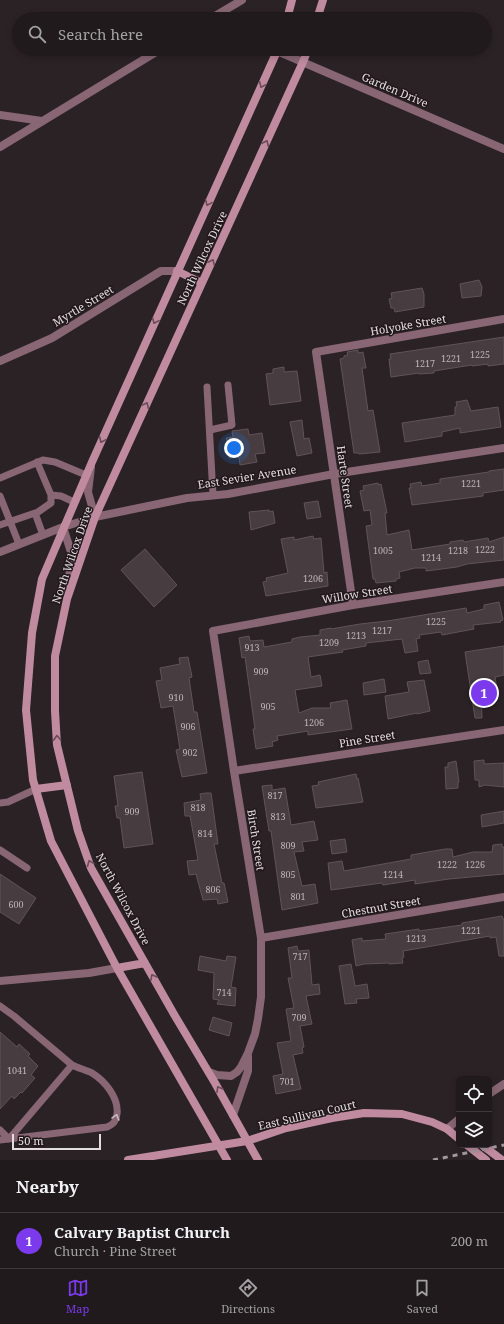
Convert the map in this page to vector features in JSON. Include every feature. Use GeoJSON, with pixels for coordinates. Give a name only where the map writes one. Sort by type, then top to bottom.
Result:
{"type":"FeatureCollection","features":[{"type":"Feature","properties":{"kind":"main road"},"geometry":{"type":"LineString","coordinates":[[288,12],[292,0]]}},
{"type":"Feature","properties":{"kind":"main road"},"geometry":{"type":"LineString","coordinates":[[319,12],[323,0]]}},
{"type":"Feature","properties":{"kind":"main road","name":"North Wilcox Drive"},"geometry":{"type":"LineString","coordinates":[[227,1160],[117,968],[51,841],[34,780],[26,710],[32,633],[42,579],[86,475],[275,56]]}},
{"type":"Feature","properties":{"kind":"main road","name":"North Wilcox Drive"},"geometry":{"type":"LineString","coordinates":[[258,1160],[209,1072],[174,1016],[91,868],[78,831],[57,745],[55,656],[67,599],[95,517],[305,56]]}},
{"type":"Feature","properties":{"kind":"main road"},"geometry":{"type":"LineString","coordinates":[[177,271],[202,283]]}},
{"type":"Feature","properties":{"kind":"main road"},"geometry":{"type":"LineString","coordinates":[[36,789],[67,785]]}},
{"type":"Feature","properties":{"kind":"main road"},"geometry":{"type":"LineString","coordinates":[[117,968],[145,963]]}},
{"type":"Feature","properties":{"kind":"main road","name":"East Sullivan Court"},"geometry":{"type":"LineString","coordinates":[[128,1160],[247,1140],[286,1128],[364,1113],[402,1114],[432,1122],[447,1129],[456,1136]]}},
{"type":"Feature","properties":{"kind":"main road"},"geometry":{"type":"LineString","coordinates":[[447,1129],[456,1133]]}},
{"type":"Feature","properties":{"kind":"main road"},"geometry":{"type":"LineString","coordinates":[[471,1148],[486,1160]]}},
{"type":"Feature","properties":{"kind":"main road"},"geometry":{"type":"LineString","coordinates":[[486,1148],[502,1160]]}},
{"type":"Feature","properties":{"kind":"street"},"geometry":{"type":"LineString","coordinates":[[222,12],[242,0]]}},
{"type":"Feature","properties":{"kind":"street"},"geometry":{"type":"LineString","coordinates":[[0,147],[149,56]]}},
{"type":"Feature","properties":{"kind":"street","name":"Garden Drive"},"geometry":{"type":"LineString","coordinates":[[290,56],[504,149]]}},
{"type":"Feature","properties":{"kind":"street"},"geometry":{"type":"LineString","coordinates":[[0,115],[42,121]]}},
{"type":"Feature","properties":{"kind":"street","name":"Myrtle Street"},"geometry":{"type":"LineString","coordinates":[[0,361],[52,338],[161,271],[177,271]]}},
{"type":"Feature","properties":{"kind":"street","name":"Holyoke Street"},"geometry":{"type":"LineString","coordinates":[[316,352],[504,319]]}},
{"type":"Feature","properties":{"kind":"street","name":"Harte Street"},"geometry":{"type":"LineString","coordinates":[[316,352],[353,606]]}},
{"type":"Feature","properties":{"kind":"street","name":"East Sevier Avenue"},"geometry":{"type":"LineString","coordinates":[[0,552],[63,527],[95,517],[186,498],[228,494],[334,474],[504,448]]}},
{"type":"Feature","properties":{"kind":"street"},"geometry":{"type":"LineString","coordinates":[[92,462],[88,492],[95,517]]}},
{"type":"Feature","properties":{"kind":"street"},"geometry":{"type":"LineString","coordinates":[[63,527],[72,555],[67,599]]}},
{"type":"Feature","properties":{"kind":"street","name":"Willow Street"},"geometry":{"type":"LineString","coordinates":[[213,631],[353,606],[504,582]]}},
{"type":"Feature","properties":{"kind":"street","name":"Birch Street"},"geometry":{"type":"LineString","coordinates":[[209,1072],[217,1075],[231,1076],[241,1067],[248,1053],[258,1019],[261,997],[261,938],[213,631]]}},
{"type":"Feature","properties":{"kind":"street","name":"Pine Street"},"geometry":{"type":"LineString","coordinates":[[234,771],[504,730]]}},
{"type":"Feature","properties":{"kind":"street","name":"Chestnut Street"},"geometry":{"type":"LineString","coordinates":[[261,938],[504,897]]}},
{"type":"Feature","properties":{"kind":"street"},"geometry":{"type":"LineString","coordinates":[[0,981],[89,973],[117,968]]}},
{"type":"Feature","properties":{"kind":"street","name":"Birch Street"},"geometry":{"type":"LineString","coordinates":[[233,1115],[248,1071],[248,1053]]}},
{"type":"Feature","properties":{"kind":"street"},"geometry":{"type":"LineString","coordinates":[[492,1092],[504,1084]]}},
{"type":"Feature","properties":{"kind":"street"},"geometry":{"type":"LineString","coordinates":[[447,1129],[456,1122]]}},
{"type":"Feature","properties":{"kind":"lane"},"geometry":{"type":"LineString","coordinates":[[210,430],[232,425],[228,384]]}},
{"type":"Feature","properties":{"kind":"lane"},"geometry":{"type":"LineString","coordinates":[[207,388],[214,495]]}},
{"type":"Feature","properties":{"kind":"lane"},"geometry":{"type":"LineString","coordinates":[[0,478],[43,460],[55,462],[86,475]]}},
{"type":"Feature","properties":{"kind":"lane"},"geometry":{"type":"LineString","coordinates":[[0,525],[35,513],[51,503],[52,495],[37,462]]}},
{"type":"Feature","properties":{"kind":"lane"},"geometry":{"type":"LineString","coordinates":[[52,495],[61,496],[74,502]]}},
{"type":"Feature","properties":{"kind":"lane"},"geometry":{"type":"LineString","coordinates":[[0,496],[19,544]]}},
{"type":"Feature","properties":{"kind":"lane"},"geometry":{"type":"LineString","coordinates":[[35,513],[43,535]]}},
{"type":"Feature","properties":{"kind":"lane"},"geometry":{"type":"LineString","coordinates":[[0,803],[8,802],[36,789]]}},
{"type":"Feature","properties":{"kind":"lane"},"geometry":{"type":"LineString","coordinates":[[0,850],[27,868]]}},
{"type":"Feature","properties":{"kind":"lane"},"geometry":{"type":"LineString","coordinates":[[0,1006],[72,1065],[92,1073],[112,1091],[118,1108],[113,1125],[107,1127],[0,1140]]}},
{"type":"Feature","properties":{"kind":"lane"},"geometry":{"type":"LineString","coordinates":[[9,1139],[72,1065]]}},
{"type":"Feature","properties":{"kind":"lane"},"geometry":{"type":"LineString","coordinates":[[0,1130],[9,1139]]}},
{"type":"Feature","properties":{"kind":"building"},"geometry":{"type":"Polygon","coordinates":[[[479,280],[482,287],[481,296],[462,298],[460,284],[479,280]]]}},
{"type":"Feature","properties":{"kind":"building"},"geometry":{"type":"Polygon","coordinates":[[[422,288],[424,294],[424,307],[395,312],[394,308],[391,308],[389,299],[392,298],[391,293],[422,288]]]}},
{"type":"Feature","properties":{"kind":"building"},"geometry":{"type":"Polygon","coordinates":[[[504,337],[504,364],[488,366],[488,364],[472,365],[434,371],[434,373],[419,373],[391,377],[389,359],[391,359],[390,354],[504,337]]]}},
{"type":"Feature","properties":{"kind":"building"},"geometry":{"type":"Polygon","coordinates":[[[358,350],[358,353],[363,352],[366,368],[362,368],[368,411],[373,410],[380,452],[354,453],[340,359],[348,355],[347,352],[358,350]]]}},
{"type":"Feature","properties":{"kind":"building"},"geometry":{"type":"Polygon","coordinates":[[[284,367],[284,372],[297,371],[301,401],[270,405],[266,374],[273,373],[273,369],[284,367]]]}},
{"type":"Feature","properties":{"kind":"building"},"geometry":{"type":"Polygon","coordinates":[[[467,400],[471,411],[498,407],[501,427],[460,433],[460,428],[442,432],[442,436],[405,442],[402,423],[455,415],[455,407],[457,406],[456,402],[467,400]]]}},
{"type":"Feature","properties":{"kind":"building"},"geometry":{"type":"Polygon","coordinates":[[[302,420],[304,439],[309,438],[312,453],[297,456],[290,422],[302,420]]]}},
{"type":"Feature","properties":{"kind":"building"},"geometry":{"type":"Polygon","coordinates":[[[248,429],[249,435],[262,433],[265,453],[255,454],[257,462],[240,465],[239,457],[229,458],[229,447],[226,438],[233,437],[232,431],[248,429]]]}},
{"type":"Feature","properties":{"kind":"building"},"geometry":{"type":"Polygon","coordinates":[[[504,469],[504,490],[483,493],[483,496],[412,505],[409,488],[411,488],[410,484],[421,482],[422,486],[440,483],[440,479],[504,469]]]}},
{"type":"Feature","properties":{"kind":"building"},"geometry":{"type":"Polygon","coordinates":[[[378,483],[378,485],[381,484],[387,513],[385,513],[387,535],[409,530],[412,550],[450,544],[450,542],[463,540],[464,542],[488,538],[489,542],[504,537],[504,560],[467,564],[457,567],[426,571],[426,568],[415,568],[399,572],[400,578],[396,579],[396,581],[376,583],[375,579],[373,579],[366,526],[372,525],[370,510],[364,511],[360,491],[364,490],[363,486],[378,483]]]}},
{"type":"Feature","properties":{"kind":"building"},"geometry":{"type":"Polygon","coordinates":[[[318,501],[321,517],[307,519],[304,503],[318,501]]]}},
{"type":"Feature","properties":{"kind":"building"},"geometry":{"type":"Polygon","coordinates":[[[269,510],[269,512],[273,511],[275,523],[251,530],[249,512],[269,510]]]}},
{"type":"Feature","properties":{"kind":"building"},"geometry":{"type":"Polygon","coordinates":[[[313,536],[314,539],[321,538],[324,573],[327,572],[328,586],[266,596],[263,582],[267,581],[266,578],[288,573],[281,539],[294,537],[294,540],[313,536]]]}},
{"type":"Feature","properties":{"kind":"building"},"geometry":{"type":"Polygon","coordinates":[[[145,549],[177,585],[154,607],[121,570],[145,549]]]}},
{"type":"Feature","properties":{"kind":"building"},"geometry":{"type":"Polygon","coordinates":[[[499,602],[503,620],[500,621],[501,622],[473,625],[474,629],[442,635],[441,632],[419,635],[420,638],[416,639],[418,651],[405,653],[402,639],[366,643],[366,646],[342,650],[343,652],[308,657],[311,677],[320,675],[322,686],[295,690],[299,713],[312,708],[331,708],[330,703],[347,700],[352,729],[308,735],[308,731],[277,736],[278,740],[272,742],[273,746],[256,749],[253,729],[255,729],[245,657],[242,658],[239,638],[249,636],[250,641],[263,640],[264,647],[292,642],[292,639],[300,637],[320,635],[320,630],[466,608],[467,613],[484,609],[484,605],[499,602]]]}},
{"type":"Feature","properties":{"kind":"building"},"geometry":{"type":"Polygon","coordinates":[[[504,646],[504,675],[495,677],[497,690],[481,691],[482,718],[475,718],[465,652],[504,646]]]}},
{"type":"Feature","properties":{"kind":"building"},"geometry":{"type":"Polygon","coordinates":[[[188,657],[192,677],[189,678],[194,712],[197,712],[207,773],[182,777],[176,750],[180,749],[173,706],[161,708],[156,681],[162,680],[160,668],[180,664],[179,658],[188,657]]]}},
{"type":"Feature","properties":{"kind":"building"},"geometry":{"type":"Polygon","coordinates":[[[428,660],[431,673],[420,674],[418,662],[428,660]]]}},
{"type":"Feature","properties":{"kind":"building"},"geometry":{"type":"Polygon","coordinates":[[[384,679],[386,692],[364,695],[363,683],[384,679]]]}},
{"type":"Feature","properties":{"kind":"building"},"geometry":{"type":"Polygon","coordinates":[[[424,680],[430,711],[388,719],[385,696],[409,692],[407,682],[424,680]]]}},
{"type":"Feature","properties":{"kind":"building"},"geometry":{"type":"Polygon","coordinates":[[[484,760],[484,764],[504,763],[504,787],[485,785],[479,787],[479,780],[475,780],[474,761],[484,760]]]}},
{"type":"Feature","properties":{"kind":"building"},"geometry":{"type":"Polygon","coordinates":[[[456,761],[459,782],[458,788],[446,789],[445,767],[448,767],[448,763],[456,761]]]}},
{"type":"Feature","properties":{"kind":"building"},"geometry":{"type":"Polygon","coordinates":[[[142,772],[153,844],[124,848],[120,818],[117,818],[115,806],[118,806],[114,776],[142,772]]]}},
{"type":"Feature","properties":{"kind":"building"},"geometry":{"type":"Polygon","coordinates":[[[356,774],[363,802],[316,808],[312,786],[319,785],[318,782],[356,774]]]}},
{"type":"Feature","properties":{"kind":"building"},"geometry":{"type":"Polygon","coordinates":[[[272,785],[272,790],[285,788],[291,825],[314,821],[318,840],[302,842],[304,851],[294,852],[302,886],[315,884],[318,903],[282,910],[271,831],[269,831],[262,786],[272,785]]]}},
{"type":"Feature","properties":{"kind":"building"},"geometry":{"type":"Polygon","coordinates":[[[211,793],[218,844],[214,844],[222,883],[224,883],[228,902],[218,904],[217,899],[203,900],[196,874],[189,875],[187,861],[198,860],[190,816],[185,816],[184,803],[201,800],[200,794],[211,793]]]}},
{"type":"Feature","properties":{"kind":"building"},"geometry":{"type":"Polygon","coordinates":[[[504,811],[504,823],[482,827],[481,815],[504,811]]]}},
{"type":"Feature","properties":{"kind":"building"},"geometry":{"type":"Polygon","coordinates":[[[345,839],[347,852],[332,854],[330,841],[345,839]]]}},
{"type":"Feature","properties":{"kind":"building"},"geometry":{"type":"Polygon","coordinates":[[[502,844],[502,847],[504,847],[504,874],[415,884],[415,880],[383,885],[382,883],[331,890],[328,863],[342,861],[344,871],[411,859],[411,855],[445,849],[452,849],[453,857],[473,852],[492,852],[493,845],[502,844]]]}},
{"type":"Feature","properties":{"kind":"building"},"geometry":{"type":"Polygon","coordinates":[[[0,874],[36,898],[19,924],[0,912],[0,874]]]}},
{"type":"Feature","properties":{"kind":"building"},"geometry":{"type":"Polygon","coordinates":[[[502,916],[504,919],[504,956],[499,956],[496,937],[490,938],[490,936],[403,951],[403,963],[364,964],[356,966],[352,940],[362,938],[362,941],[386,939],[385,934],[462,925],[462,923],[502,916]]]}},
{"type":"Feature","properties":{"kind":"building"},"geometry":{"type":"Polygon","coordinates":[[[297,946],[298,951],[309,950],[312,985],[319,984],[320,994],[306,996],[312,1024],[300,1026],[304,1047],[302,1048],[303,1053],[293,1055],[301,1089],[276,1094],[273,1076],[283,1074],[277,1043],[291,1041],[286,1009],[294,1008],[288,978],[292,978],[288,948],[297,946]]]}},
{"type":"Feature","properties":{"kind":"building"},"geometry":{"type":"Polygon","coordinates":[[[200,956],[226,961],[227,956],[236,957],[231,987],[236,988],[235,1006],[217,1004],[219,1000],[213,999],[214,973],[198,970],[200,956]]]}},
{"type":"Feature","properties":{"kind":"building"},"geometry":{"type":"Polygon","coordinates":[[[351,964],[355,986],[367,984],[369,998],[356,999],[357,1003],[345,1004],[339,966],[351,964]]]}},
{"type":"Feature","properties":{"kind":"building"},"geometry":{"type":"Polygon","coordinates":[[[213,1017],[232,1023],[229,1036],[209,1030],[213,1017]]]}},
{"type":"Feature","properties":{"kind":"building"},"geometry":{"type":"Polygon","coordinates":[[[0,1032],[17,1047],[19,1044],[30,1054],[28,1056],[38,1066],[31,1075],[35,1078],[22,1093],[21,1092],[14,1099],[12,1096],[0,1109],[0,1032]]]}},
{"type":"Feature","properties":{"kind":"railway"},"geometry":{"type":"LineString","coordinates":[[433,1160],[504,1145]]}},
{"type":"Feature","properties":{"kind":"place","name":"Calvary Baptist Church"},"geometry":{"type":"Point","coordinates":[484,693]}}]}
